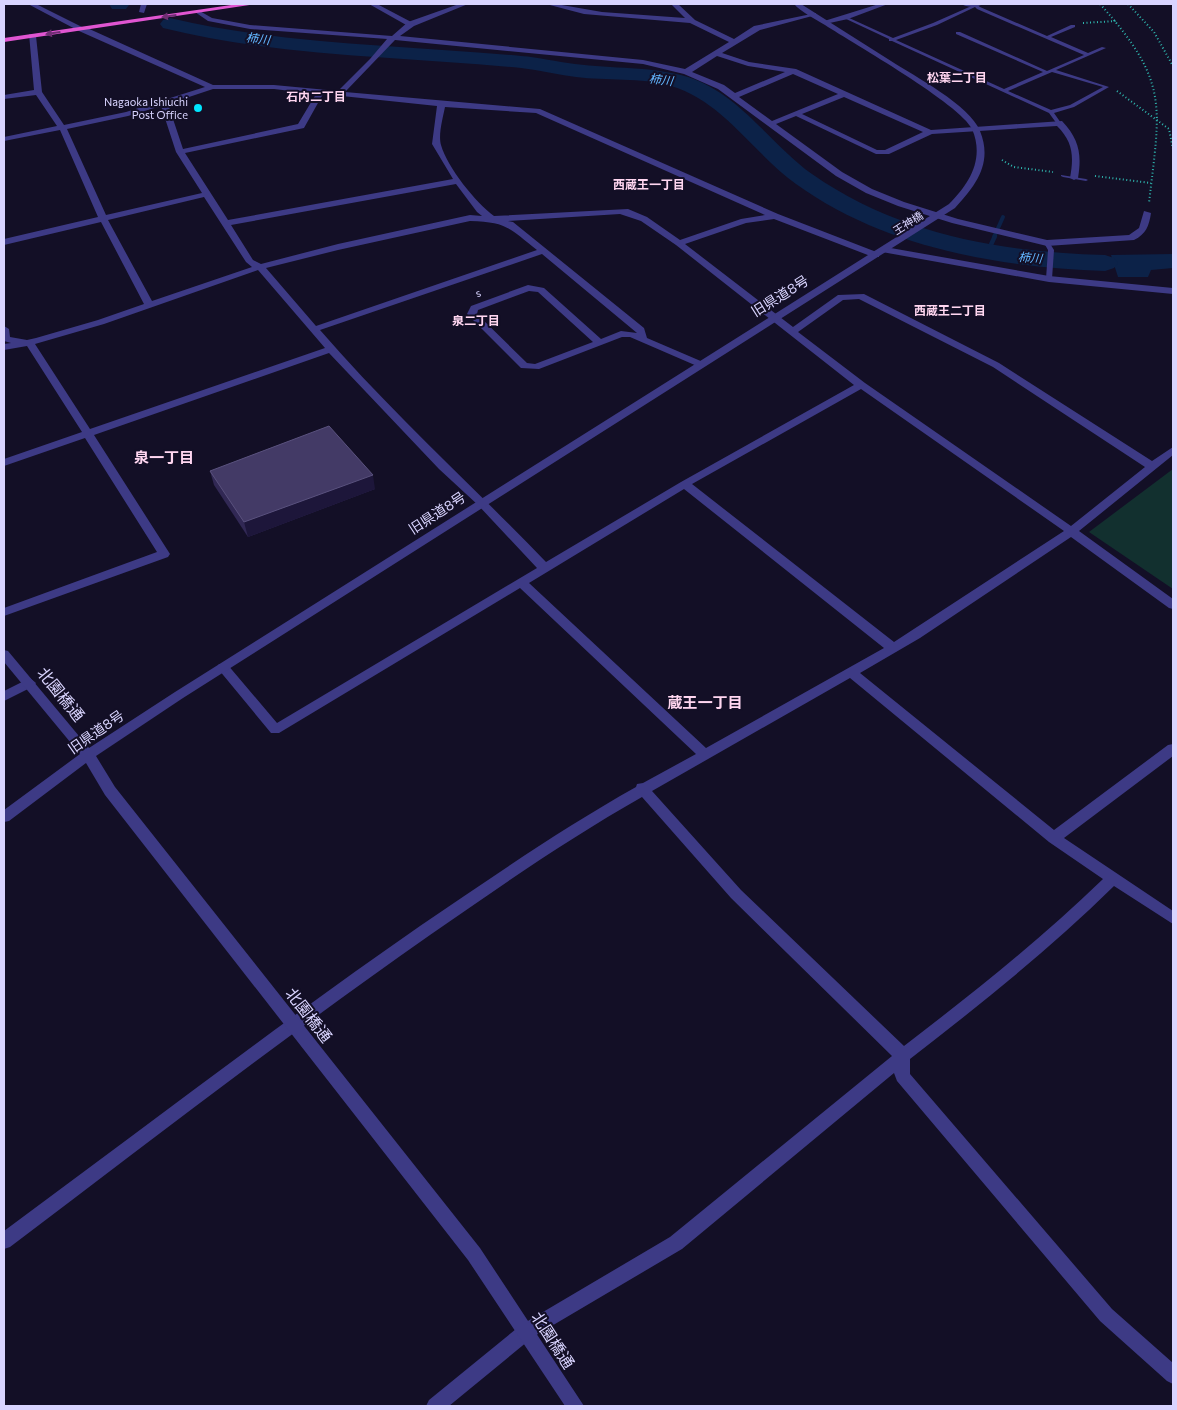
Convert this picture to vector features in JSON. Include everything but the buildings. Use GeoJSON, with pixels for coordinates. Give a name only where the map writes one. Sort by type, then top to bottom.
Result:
{"type":"FeatureCollection","features":[{"type":"Feature","properties":{"kind":"highway"},"geometry":{"type":"LineString","coordinates":[[4,32],[143,8],[198,8],[252,4]]}},
{"type":"Feature","properties":{"kind":"highway"},"geometry":{"type":"LineString","coordinates":[[4,40],[82,29],[198,8]]}},
{"type":"Feature","properties":{"kind":"street"},"geometry":{"type":"LineString","coordinates":[[31,4],[212,87]]}},
{"type":"Feature","properties":{"kind":"street"},"geometry":{"type":"LineString","coordinates":[[372,4],[411,24]]}},
{"type":"Feature","properties":{"kind":"street"},"geometry":{"type":"LineString","coordinates":[[340,93],[390,41],[411,24],[465,4]]}},
{"type":"Feature","properties":{"kind":"street"},"geometry":{"type":"LineString","coordinates":[[549,4],[593,15],[692,21]]}},
{"type":"Feature","properties":{"kind":"street"},"geometry":{"type":"LineString","coordinates":[[674,4],[692,21],[735,42]]}},
{"type":"Feature","properties":{"kind":"street"},"geometry":{"type":"LineString","coordinates":[[798,4],[948,101],[960,110],[976,130],[980,166],[975,180],[952,206],[935,218]]}},
{"type":"Feature","properties":{"kind":"street"},"geometry":{"type":"LineString","coordinates":[[806,9],[813,4]]}},
{"type":"Feature","properties":{"kind":"street"},"geometry":{"type":"LineString","coordinates":[[825,22],[846,18],[885,4]]}},
{"type":"Feature","properties":{"kind":"street"},"geometry":{"type":"LineString","coordinates":[[965,4],[978,4]]}},
{"type":"Feature","properties":{"kind":"street"},"geometry":{"type":"LineString","coordinates":[[198,8],[202,16],[210,20],[250,27],[390,41],[643,62],[686,72],[721,87],[803,150],[855,183],[892,201],[935,218],[1013,235],[1049,246],[1131,238],[1140,235],[1144,229],[1147,213]]}},
{"type":"Feature","properties":{"kind":"street"},"geometry":{"type":"LineString","coordinates":[[686,72],[757,28],[814,14]]}},
{"type":"Feature","properties":{"kind":"street"},"geometry":{"type":"LineString","coordinates":[[32,36],[38,92],[63,129],[103,218],[150,306]]}},
{"type":"Feature","properties":{"kind":"street"},"geometry":{"type":"LineString","coordinates":[[715,53],[748,64],[793,71],[930,132]]}},
{"type":"Feature","properties":{"kind":"street"},"geometry":{"type":"LineString","coordinates":[[735,96],[793,71]]}},
{"type":"Feature","properties":{"kind":"street"},"geometry":{"type":"LineString","coordinates":[[4,139],[63,129],[164,104],[212,87],[274,86],[440,104],[519,108],[551,115],[774,216],[885,250],[1049,276],[1173,291]]}},
{"type":"Feature","properties":{"kind":"street"},"geometry":{"type":"LineString","coordinates":[[4,97],[38,92]]}},
{"type":"Feature","properties":{"kind":"street"},"geometry":{"type":"LineString","coordinates":[[180,152],[301,126],[321,92]]}},
{"type":"Feature","properties":{"kind":"street"},"geometry":{"type":"LineString","coordinates":[[770,124],[844,94]]}},
{"type":"Feature","properties":{"kind":"street"},"geometry":{"type":"LineString","coordinates":[[164,104],[180,152],[206,194],[227,223],[250,262],[260,267],[331,349],[443,467],[482,502],[545,569]]}},
{"type":"Feature","properties":{"kind":"street"},"geometry":{"type":"LineString","coordinates":[[440,104],[436,144],[458,181],[480,210],[492,219],[510,224],[640,330],[643,339]]}},
{"type":"Feature","properties":{"kind":"street"},"geometry":{"type":"LineString","coordinates":[[795,113],[876,152],[886,152],[930,132],[1059,124],[1072,137],[1076,146],[1078,154],[1074,178]]}},
{"type":"Feature","properties":{"kind":"street"},"geometry":{"type":"LineString","coordinates":[[227,223],[458,181]]}},
{"type":"Feature","properties":{"kind":"street"},"geometry":{"type":"LineString","coordinates":[[4,242],[206,194]]}},
{"type":"Feature","properties":{"kind":"street"},"geometry":{"type":"LineString","coordinates":[[4,346],[30,343],[150,306],[260,267],[470,218],[492,219],[528,215],[628,212],[644,219],[679,243],[861,386],[1071,531],[1173,605]]}},
{"type":"Feature","properties":{"kind":"street"},"geometry":{"type":"LineString","coordinates":[[679,243],[744,222],[774,216]]}},
{"type":"Feature","properties":{"kind":"street","name":"王神橋"},"geometry":{"type":"LineString","coordinates":[[885,250],[935,218]]}},
{"type":"Feature","properties":{"kind":"street","name":"旧県道8号"},"geometry":{"type":"LineString","coordinates":[[4,817],[88,755],[223,666],[774,317],[885,250]]}},
{"type":"Feature","properties":{"kind":"street"},"geometry":{"type":"LineString","coordinates":[[315,329],[543,251]]}},
{"type":"Feature","properties":{"kind":"street","name":"s"},"geometry":{"type":"LineString","coordinates":[[599,342],[540,290],[528,288],[474,308],[472,314],[524,366],[536,366],[621,334],[632,334],[700,364]]}},
{"type":"Feature","properties":{"kind":"street"},"geometry":{"type":"LineString","coordinates":[[793,331],[841,297],[861,296],[996,365],[1152,466]]}},
{"type":"Feature","properties":{"kind":"street"},"geometry":{"type":"LineString","coordinates":[[4,329],[6,339],[30,343],[164,554],[4,612]]}},
{"type":"Feature","properties":{"kind":"street"},"geometry":{"type":"LineString","coordinates":[[4,463],[331,349]]}},
{"type":"Feature","properties":{"kind":"street"},"geometry":{"type":"LineString","coordinates":[[223,666],[275,730],[685,484],[861,386]]}},
{"type":"Feature","properties":{"kind":"street"},"geometry":{"type":"LineString","coordinates":[[4,1241],[360,976],[478,894],[642,788],[894,649],[1060,540],[1173,450]]}},
{"type":"Feature","properties":{"kind":"street"},"geometry":{"type":"LineString","coordinates":[[685,484],[894,649]]}},
{"type":"Feature","properties":{"kind":"street"},"geometry":{"type":"LineString","coordinates":[[522,582],[697,746],[703,754]]}},
{"type":"Feature","properties":{"kind":"street","name":"北園橋通"},"geometry":{"type":"LineString","coordinates":[[4,654],[30,682],[88,755],[110,791],[474,1254],[574,1406]]}},
{"type":"Feature","properties":{"kind":"street"},"geometry":{"type":"LineString","coordinates":[[852,672],[1054,838],[1173,918]]}},
{"type":"Feature","properties":{"kind":"street"},"geometry":{"type":"LineString","coordinates":[[4,696],[30,682]]}},
{"type":"Feature","properties":{"kind":"street"},"geometry":{"type":"LineString","coordinates":[[1054,838],[1173,748]]}},
{"type":"Feature","properties":{"kind":"street"},"geometry":{"type":"LineString","coordinates":[[642,788],[736,894],[903,1056],[902,1076],[1042,1238],[1106,1316],[1173,1375]]}},
{"type":"Feature","properties":{"kind":"street"},"geometry":{"type":"LineString","coordinates":[[436,1406],[527,1332],[676,1243],[1062,928],[1113,878]]}},
{"type":"Feature","properties":{"kind":"lane"},"geometry":{"type":"LineString","coordinates":[[891,40],[935,24],[978,4],[978,8],[1088,55]]}},
{"type":"Feature","properties":{"kind":"lane"},"geometry":{"type":"LineString","coordinates":[[846,18],[1051,112],[1059,124]]}},
{"type":"Feature","properties":{"kind":"lane"},"geometry":{"type":"LineString","coordinates":[[1048,37],[1073,26]]}},
{"type":"Feature","properties":{"kind":"lane"},"geometry":{"type":"LineString","coordinates":[[958,33],[1048,71],[1107,87]]}},
{"type":"Feature","properties":{"kind":"lane"},"geometry":{"type":"LineString","coordinates":[[1003,91],[1104,48]]}},
{"type":"Feature","properties":{"kind":"lane"},"geometry":{"type":"LineString","coordinates":[[1051,112],[1072,106],[1107,87]]}},
{"type":"Feature","properties":{"kind":"lane"},"geometry":{"type":"LineString","coordinates":[[1063,176],[1086,180]]}},
{"type":"Feature","properties":{"kind":"lane"},"geometry":{"type":"LineString","coordinates":[[1049,246],[1049,276]]}},
{"type":"Feature","properties":{"kind":"path"},"geometry":{"type":"LineString","coordinates":[[1100,4],[1116,22],[1148,72],[1157,97],[1158,124],[1147,213]]}},
{"type":"Feature","properties":{"kind":"path"},"geometry":{"type":"LineString","coordinates":[[1128,4],[1154,32],[1173,66]]}},
{"type":"Feature","properties":{"kind":"path"},"geometry":{"type":"LineString","coordinates":[[1084,23],[1116,22]]}},
{"type":"Feature","properties":{"kind":"path"},"geometry":{"type":"LineString","coordinates":[[1107,87],[1137,102],[1149,118],[1169,128],[1173,148]]}},
{"type":"Feature","properties":{"kind":"path"},"geometry":{"type":"LineString","coordinates":[[1002,160],[1014,167],[1063,176]]}},
{"type":"Feature","properties":{"kind":"path"},"geometry":{"type":"LineString","coordinates":[[1112,178],[1151,183]]}},
{"type":"Feature","properties":{"kind":"green space"},"geometry":{"type":"Polygon","coordinates":[[[1173,469],[1173,589],[1089,532],[1173,469]]]}},
{"type":"Feature","properties":{"kind":"water"},"geometry":{"type":"Polygon","coordinates":[[[1173,254],[1173,268],[1151,270],[1148,277],[1118,277],[1111,255],[1173,254]]]}},
{"type":"Feature","properties":{"kind":"waterway","name":"柿川"},"geometry":{"type":"LineString","coordinates":[[170,24],[218,34],[298,44],[522,62],[578,71],[637,74],[666,78],[694,87],[710,96],[738,118],[804,179],[837,200],[873,218],[948,244],[987,252],[1066,262],[1105,263]]}},
{"type":"Feature","properties":{"kind":"waterway"},"geometry":{"type":"LineString","coordinates":[[994,237],[1003,217]]}},
{"type":"Feature","properties":{"kind":"waterway"},"geometry":{"type":"LineString","coordinates":[[988,251],[995,236]]}},
{"type":"Feature","properties":{"kind":"place","name":"Nagaoka Ishiuchi Post Office"},"geometry":{"type":"Point","coordinates":[198,108]}},
{"type":"Feature","properties":{"kind":"district","name":"松葉二丁目"},"geometry":{"type":"Point","coordinates":[957,78]}},
{"type":"Feature","properties":{"kind":"district","name":"石内二丁目"},"geometry":{"type":"Point","coordinates":[316,97]}},
{"type":"Feature","properties":{"kind":"district","name":"西蔵王一丁目"},"geometry":{"type":"Point","coordinates":[649,185]}},
{"type":"Feature","properties":{"kind":"district","name":"西蔵王二丁目"},"geometry":{"type":"Point","coordinates":[950,311]}},
{"type":"Feature","properties":{"kind":"district","name":"泉二丁目"},"geometry":{"type":"Point","coordinates":[476,321]}},
{"type":"Feature","properties":{"kind":"district","name":"泉一丁目"},"geometry":{"type":"Point","coordinates":[164,458]}},
{"type":"Feature","properties":{"kind":"district","name":"蔵王一丁目"},"geometry":{"type":"Point","coordinates":[705,703]}}]}
